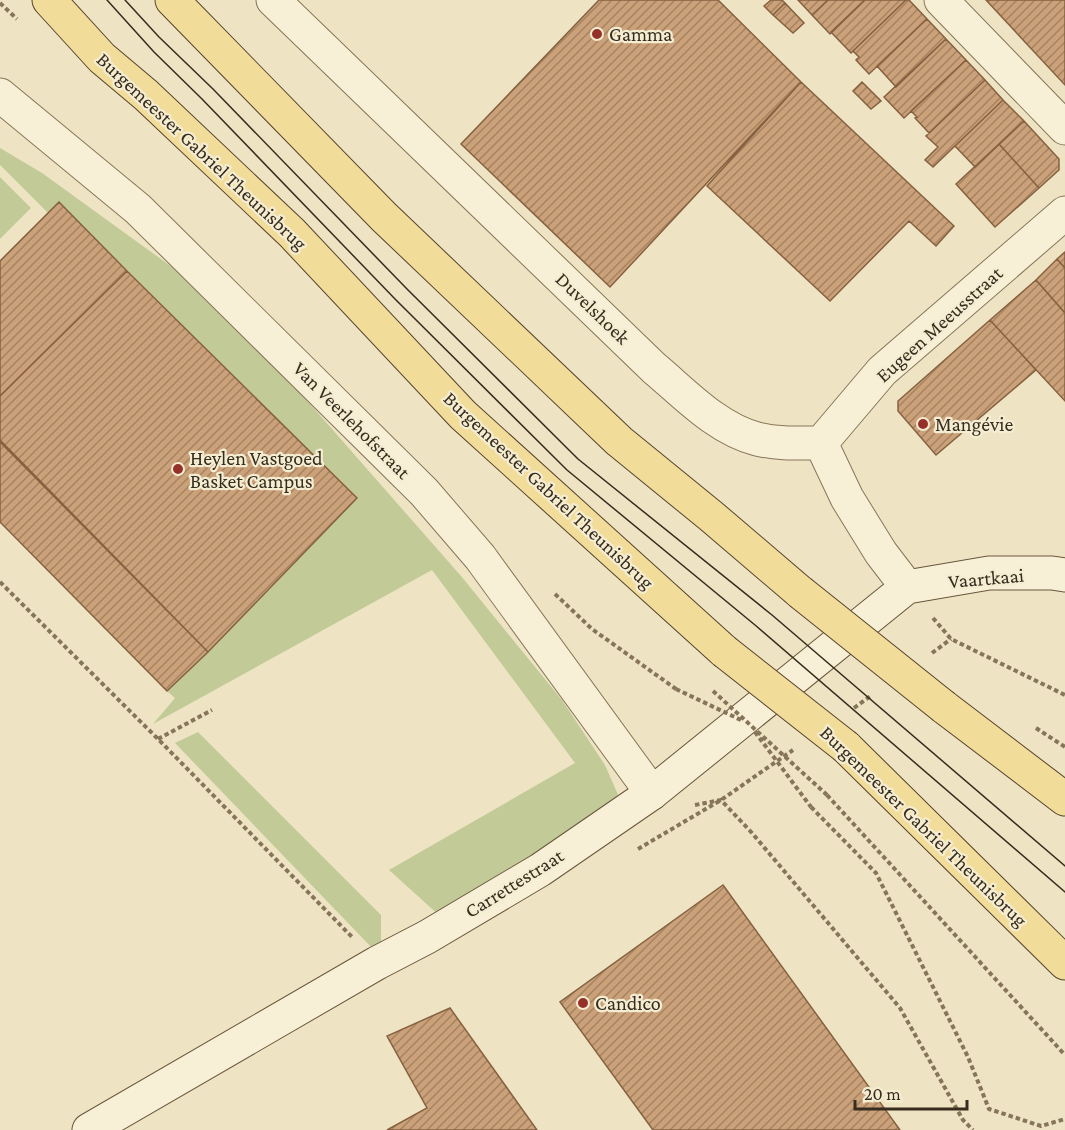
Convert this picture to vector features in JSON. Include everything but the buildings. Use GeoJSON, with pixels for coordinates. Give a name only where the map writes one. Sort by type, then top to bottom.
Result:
{"type":"FeatureCollection","features":[{"type":"Feature","properties":{"kind":"main road","name":"Burgemeester Gabriel Theunisbrug"},"geometry":{"type":"LineString","coordinates":[[49,0],[102,58],[146,95],[292,234],[463,415],[724,651],[846,747],[1065,963]]}},
{"type":"Feature","properties":{"kind":"main road"},"geometry":{"type":"LineString","coordinates":[[172,0],[384,217],[619,441],[801,592],[944,707],[1065,800]]}},
{"type":"Feature","properties":{"kind":"street","name":"Duvelshoek"},"geometry":{"type":"LineString","coordinates":[[273,0],[654,368],[702,408],[731,428],[755,438],[785,444],[821,443]]}},
{"type":"Feature","properties":{"kind":"street"},"geometry":{"type":"LineString","coordinates":[[941,0],[1065,128]]}},
{"type":"Feature","properties":{"kind":"street","name":"Van Veerlehofstraat"},"geometry":{"type":"LineString","coordinates":[[0,95],[138,209],[424,492],[480,557],[652,793]]}},
{"type":"Feature","properties":{"kind":"street","name":"Eugeen Meeusstraat"},"geometry":{"type":"LineString","coordinates":[[821,443],[882,371],[1065,213]]}},
{"type":"Feature","properties":{"kind":"street"},"geometry":{"type":"LineString","coordinates":[[821,443],[847,498],[881,553],[907,587]]}},
{"type":"Feature","properties":{"kind":"street","name":"Vaartkaai"},"geometry":{"type":"LineString","coordinates":[[907,587],[989,573],[1065,575]]}},
{"type":"Feature","properties":{"kind":"street","name":"Carrettestraat"},"geometry":{"type":"LineString","coordinates":[[89,1130],[540,870],[652,793],[907,587]]}},
{"type":"Feature","properties":{"kind":"path"},"geometry":{"type":"LineString","coordinates":[[0,582],[158,739],[377,963]]}},
{"type":"Feature","properties":{"kind":"path"},"geometry":{"type":"LineString","coordinates":[[592,629],[676,689],[748,723],[811,807],[876,873],[968,1057],[989,1109],[1041,1126],[1065,1119]]}},
{"type":"Feature","properties":{"kind":"path"},"geometry":{"type":"LineString","coordinates":[[951,639],[1065,695]]}},
{"type":"Feature","properties":{"kind":"path"},"geometry":{"type":"LineString","coordinates":[[710,689],[827,795],[1065,1055]]}},
{"type":"Feature","properties":{"kind":"path"},"geometry":{"type":"LineString","coordinates":[[158,739],[212,710]]}},
{"type":"Feature","properties":{"kind":"path"},"geometry":{"type":"LineString","coordinates":[[721,800],[752,832],[900,1008],[963,1119],[973,1130]]}},
{"type":"Feature","properties":{"kind":"green space"},"geometry":{"type":"Polygon","coordinates":[[[0,148],[42,173],[201,288],[296,388],[461,576],[562,700],[605,765],[619,797],[441,917],[389,870],[575,763],[432,570],[153,724],[175,698],[167,691],[356,498],[59,202],[48,213],[0,165],[0,148]]]}},
{"type":"Feature","properties":{"kind":"green space"},"geometry":{"type":"Polygon","coordinates":[[[0,177],[31,208],[0,239],[0,177]]]}},
{"type":"Feature","properties":{"kind":"green space"},"geometry":{"type":"Polygon","coordinates":[[[198,732],[381,915],[381,946],[374,950],[175,743],[198,732]]]}},
{"type":"Feature","properties":{"kind":"tram line"},"geometry":{"type":"LineString","coordinates":[[107,0],[154,52],[396,300],[567,470],[755,625],[1065,892]]}},
{"type":"Feature","properties":{"kind":"tram line"},"geometry":{"type":"LineString","coordinates":[[125,0],[407,289],[578,459],[772,615],[1065,866]]}},
{"type":"Feature","properties":{"kind":"place","name":"Gamma"},"geometry":{"type":"Point","coordinates":[597,34]}},
{"type":"Feature","properties":{"kind":"place","name":"Mangévie"},"geometry":{"type":"Point","coordinates":[923,424]}},
{"type":"Feature","properties":{"kind":"place","name":"Heylen Vastgoed Basket Campus"},"geometry":{"type":"Point","coordinates":[178,469]}},
{"type":"Feature","properties":{"kind":"place","name":"Candico"},"geometry":{"type":"Point","coordinates":[583,1003]}}]}
